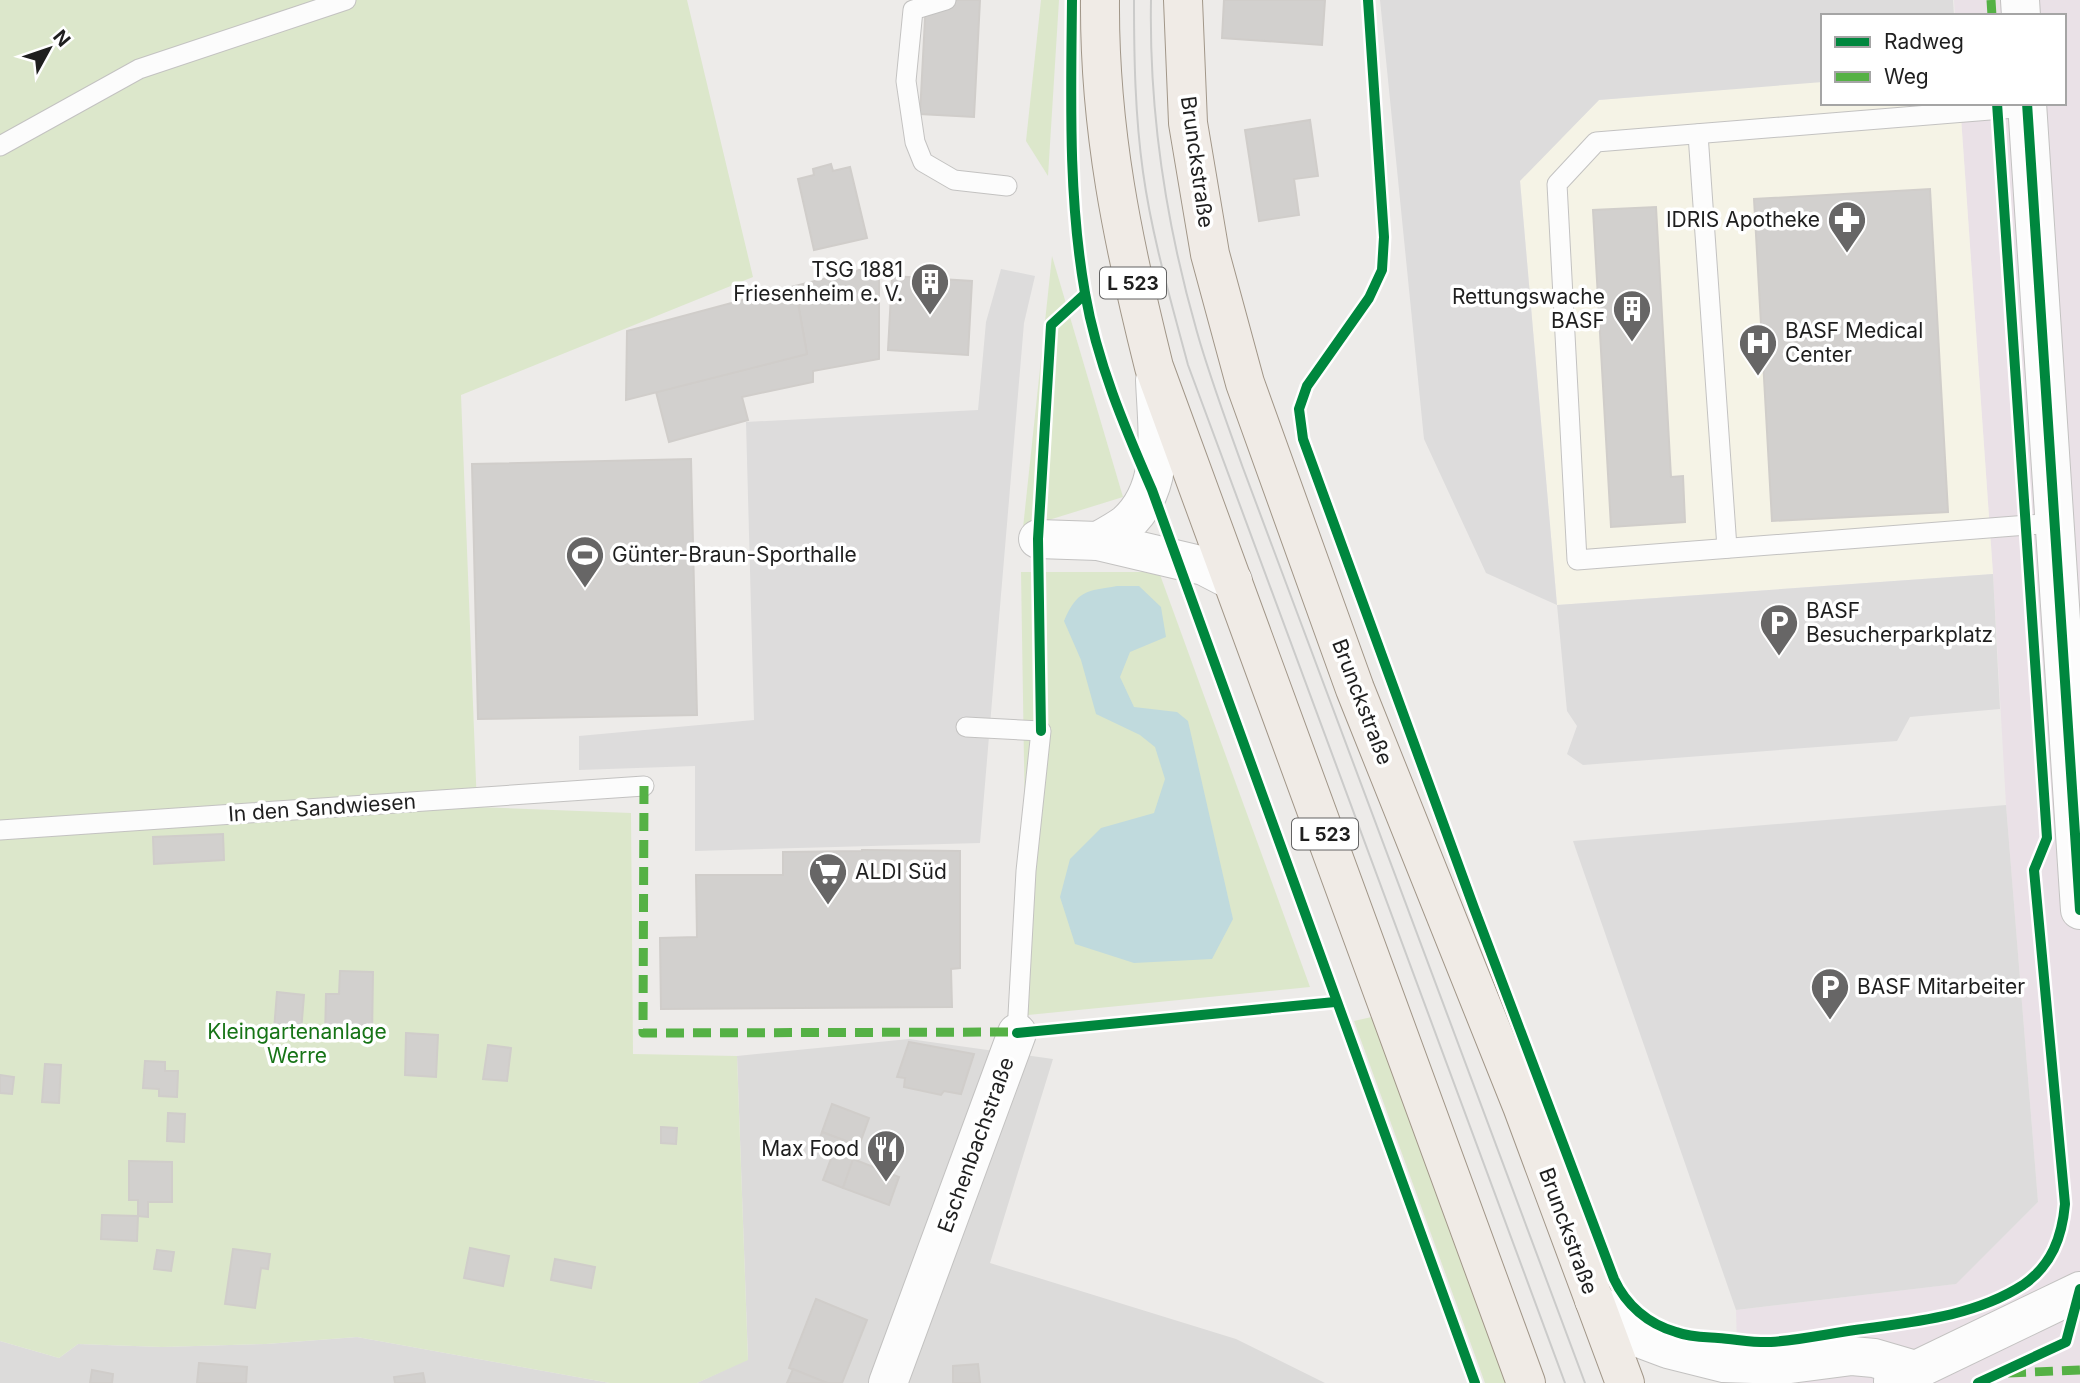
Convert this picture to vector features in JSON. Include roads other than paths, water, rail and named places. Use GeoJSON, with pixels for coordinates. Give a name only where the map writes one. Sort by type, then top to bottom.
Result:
{"type":"FeatureCollection","features":[{"type":"Feature","properties":{"kind":"main road","name":"L 523"},"geometry":{"type":"LineString","coordinates":[[1100,0],[1104,116],[1115,198],[1154,367],[1526,1383]]}},
{"type":"Feature","properties":{"kind":"main road","name":"Brunckstraße"},"geometry":{"type":"LineString","coordinates":[[1184,0],[1188,123],[1210,254],[1245,383],[1355,689],[1522,1106],[1625,1383]]}},
{"type":"Feature","properties":{"kind":"street"},"geometry":{"type":"LineString","coordinates":[[2027,105],[2054,523],[2071,654],[2080,910]]}},
{"type":"Feature","properties":{"kind":"street"},"geometry":{"type":"LineString","coordinates":[[1098,541],[1127,523],[1152,490],[1158,446],[1154,367]]}},
{"type":"Feature","properties":{"kind":"street"},"geometry":{"type":"LineString","coordinates":[[1038,539],[1098,541],[1204,566],[1233,581]]}},
{"type":"Feature","properties":{"kind":"street","name":"Eschenbachstraße"},"geometry":{"type":"LineString","coordinates":[[888,1383],[1017,1033]]}},
{"type":"Feature","properties":{"kind":"street"},"geometry":{"type":"LineString","coordinates":[[1594,1300],[1618,1324],[1636,1337],[1668,1349],[1744,1365],[1782,1365],[1852,1356],[1874,1358],[1901,1379],[2080,1291]]}},
{"type":"Feature","properties":{"kind":"lane"},"geometry":{"type":"LineString","coordinates":[[0,146],[139,69],[346,0]]}},
{"type":"Feature","properties":{"kind":"lane"},"geometry":{"type":"LineString","coordinates":[[946,0],[913,10],[906,81],[915,142],[923,162],[954,180],[1007,186]]}},
{"type":"Feature","properties":{"kind":"lane"},"geometry":{"type":"LineString","coordinates":[[2027,105],[1596,142],[1557,184],[1577,559],[2054,523]]}},
{"type":"Feature","properties":{"kind":"lane"},"geometry":{"type":"LineString","coordinates":[[1698,134],[1727,548]]}},
{"type":"Feature","properties":{"kind":"lane","name":"Eschenbachstraße"},"geometry":{"type":"LineString","coordinates":[[966,727],[1041,731],[1026,871],[1017,1033]]}},
{"type":"Feature","properties":{"kind":"lane","name":"In den Sandwiesen"},"geometry":{"type":"LineString","coordinates":[[0,830],[644,786]]}},
{"type":"Feature","properties":{"kind":"water"},"geometry":{"type":"Polygon","coordinates":[[[1117,586],[1139,586],[1161,607],[1166,637],[1130,652],[1120,677],[1134,707],[1177,712],[1188,721],[1233,919],[1212,959],[1134,963],[1075,944],[1060,897],[1070,859],[1101,828],[1154,813],[1165,779],[1155,747],[1140,735],[1096,714],[1081,660],[1064,621],[1074,603],[1084,594],[1117,586]]]}},
{"type":"Feature","properties":{"kind":"tram line"},"geometry":{"type":"LineString","coordinates":[[1134,0],[1138,129],[1143,172],[1157,245],[1188,365],[1565,1383]]}},
{"type":"Feature","properties":{"kind":"tram line"},"geometry":{"type":"LineString","coordinates":[[1151,0],[1153,84],[1168,209],[1186,291],[1207,366],[1585,1383]]}},
{"type":"Feature","properties":{"kind":"place","name":"IDRIS Apotheke"},"geometry":{"type":"Point","coordinates":[1847,254]}},
{"type":"Feature","properties":{"kind":"place","name":"TSG 1881 Friesenheim e. V."},"geometry":{"type":"Point","coordinates":[930,316]}},
{"type":"Feature","properties":{"kind":"place","name":"Rettungswache BASF"},"geometry":{"type":"Point","coordinates":[1632,343]}},
{"type":"Feature","properties":{"kind":"place","name":"BASF Medical Center"},"geometry":{"type":"Point","coordinates":[1758,377]}},
{"type":"Feature","properties":{"kind":"place","name":"Günter-Braun-Sporthalle"},"geometry":{"type":"Point","coordinates":[585,589]}},
{"type":"Feature","properties":{"kind":"place","name":"BASF Besucherparkplatz"},"geometry":{"type":"Point","coordinates":[1779,657]}},
{"type":"Feature","properties":{"kind":"place","name":"ALDI Süd"},"geometry":{"type":"Point","coordinates":[828,906]}},
{"type":"Feature","properties":{"kind":"place","name":"BASF Mitarbeiter"},"geometry":{"type":"Point","coordinates":[1830,1021]}},
{"type":"Feature","properties":{"kind":"place","name":"Max Food"},"geometry":{"type":"Point","coordinates":[886,1183]}},
{"type":"Feature","properties":{"kind":"park label","name":"Kleingartenanlage Werre"},"geometry":{"type":"Point","coordinates":[297,1044]}}]}
